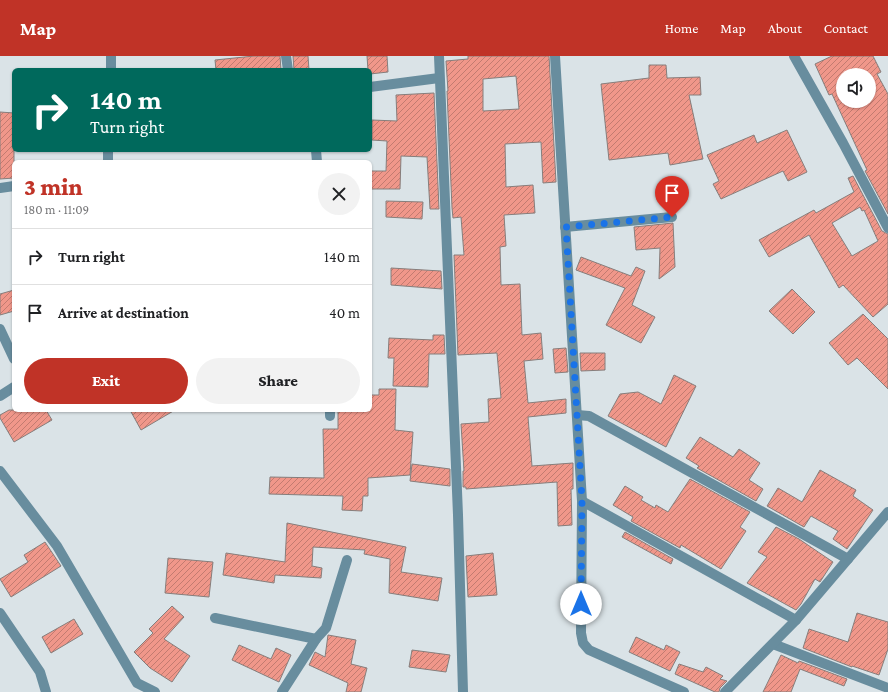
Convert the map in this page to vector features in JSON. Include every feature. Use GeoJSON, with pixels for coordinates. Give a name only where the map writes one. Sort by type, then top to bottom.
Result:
{"type":"FeatureCollection","features":[{"type":"Feature","properties":{"kind":"street"},"geometry":{"type":"LineString","coordinates":[[111,56],[111,68]]}},
{"type":"Feature","properties":{"kind":"street"},"geometry":{"type":"LineString","coordinates":[[286,56],[288,68]]}},
{"type":"Feature","properties":{"kind":"street"},"geometry":{"type":"LineString","coordinates":[[439,56],[458,515],[463,692]]}},
{"type":"Feature","properties":{"kind":"street"},"geometry":{"type":"LineString","coordinates":[[555,56],[582,501],[581,633],[583,643],[589,650],[684,692]]}},
{"type":"Feature","properties":{"kind":"street"},"geometry":{"type":"LineString","coordinates":[[794,56],[843,142],[888,228]]}},
{"type":"Feature","properties":{"kind":"street"},"geometry":{"type":"LineString","coordinates":[[372,87],[439,78]]}},
{"type":"Feature","properties":{"kind":"street"},"geometry":{"type":"LineString","coordinates":[[0,188],[12,186]]}},
{"type":"Feature","properties":{"kind":"street"},"geometry":{"type":"LineString","coordinates":[[566,227],[672,217]]}},
{"type":"Feature","properties":{"kind":"street"},"geometry":{"type":"LineString","coordinates":[[0,330],[12,355]]}},
{"type":"Feature","properties":{"kind":"street"},"geometry":{"type":"LineString","coordinates":[[0,396],[12,388]]}},
{"type":"Feature","properties":{"kind":"street"},"geometry":{"type":"LineString","coordinates":[[577,415],[589,416],[848,559]]}},
{"type":"Feature","properties":{"kind":"street"},"geometry":{"type":"LineString","coordinates":[[0,472],[56,546],[136,683],[155,692]]}},
{"type":"Feature","properties":{"kind":"street"},"geometry":{"type":"LineString","coordinates":[[582,501],[796,620]]}},
{"type":"Feature","properties":{"kind":"street"},"geometry":{"type":"LineString","coordinates":[[725,692],[796,620],[888,512]]}},
{"type":"Feature","properties":{"kind":"street"},"geometry":{"type":"LineString","coordinates":[[282,692],[316,639],[326,628],[347,560]]}},
{"type":"Feature","properties":{"kind":"street"},"geometry":{"type":"LineString","coordinates":[[0,613],[40,672],[46,692]]}},
{"type":"Feature","properties":{"kind":"street"},"geometry":{"type":"LineString","coordinates":[[215,618],[316,639]]}},
{"type":"Feature","properties":{"kind":"street"},"geometry":{"type":"LineString","coordinates":[[773,644],[888,688]]}},
{"type":"Feature","properties":{"kind":"building"},"geometry":{"type":"Polygon","coordinates":[[[254,56],[280,56],[281,68],[216,68],[215,60],[254,56]]]}},
{"type":"Feature","properties":{"kind":"building"},"geometry":{"type":"Polygon","coordinates":[[[293,56],[308,56],[309,68],[294,68],[293,56]]]}},
{"type":"Feature","properties":{"kind":"building"},"geometry":{"type":"Polygon","coordinates":[[[367,56],[387,56],[388,72],[372,74],[372,68],[368,68],[367,56]]]}},
{"type":"Feature","properties":{"kind":"building"},"geometry":{"type":"Polygon","coordinates":[[[468,56],[549,56],[556,182],[543,183],[541,142],[505,144],[506,187],[533,185],[535,213],[504,215],[506,246],[500,247],[501,285],[520,284],[522,335],[541,333],[543,359],[524,361],[528,403],[566,399],[566,413],[528,417],[532,466],[573,463],[573,489],[571,489],[572,525],[558,526],[557,482],[466,489],[466,487],[463,487],[464,471],[461,424],[489,422],[488,399],[501,398],[497,353],[458,355],[454,255],[464,255],[461,217],[453,218],[452,208],[446,61],[468,59],[468,56]],[[516,76],[483,79],[483,111],[519,109],[516,76]]]}},
{"type":"Feature","properties":{"kind":"building"},"geometry":{"type":"Polygon","coordinates":[[[832,56],[873,56],[881,72],[877,74],[888,94],[888,214],[865,171],[867,170],[838,108],[876,108],[876,68],[836,68],[836,103],[832,94],[829,95],[815,64],[832,56]]]}},
{"type":"Feature","properties":{"kind":"building"},"geometry":{"type":"Polygon","coordinates":[[[649,65],[666,65],[667,78],[700,77],[701,95],[689,95],[703,159],[670,165],[668,153],[609,160],[601,84],[649,78],[649,65]]]}},
{"type":"Feature","properties":{"kind":"building"},"geometry":{"type":"Polygon","coordinates":[[[434,93],[439,209],[430,209],[427,157],[401,156],[400,189],[372,189],[372,171],[386,171],[387,141],[372,140],[372,120],[397,121],[396,95],[434,93]]]}},
{"type":"Feature","properties":{"kind":"building"},"geometry":{"type":"Polygon","coordinates":[[[0,112],[12,113],[12,152],[14,152],[14,160],[12,160],[12,178],[0,179],[0,112]]]}},
{"type":"Feature","properties":{"kind":"building"},"geometry":{"type":"Polygon","coordinates":[[[787,130],[807,172],[788,181],[783,171],[721,199],[713,184],[719,181],[707,155],[754,135],[757,143],[787,130]]]}},
{"type":"Feature","properties":{"kind":"building"},"geometry":{"type":"Polygon","coordinates":[[[853,176],[882,231],[888,234],[888,304],[873,317],[843,285],[839,288],[809,235],[769,257],[759,240],[814,210],[816,213],[854,192],[848,178],[853,176]],[[860,207],[832,223],[852,256],[878,241],[864,210],[862,211],[860,207]]]}},
{"type":"Feature","properties":{"kind":"building"},"geometry":{"type":"Polygon","coordinates":[[[386,201],[423,202],[422,219],[386,217],[386,201]]]}},
{"type":"Feature","properties":{"kind":"building"},"geometry":{"type":"Polygon","coordinates":[[[673,223],[675,267],[659,279],[660,248],[636,250],[634,227],[673,223]]]}},
{"type":"Feature","properties":{"kind":"building"},"geometry":{"type":"Polygon","coordinates":[[[581,257],[631,276],[636,267],[645,271],[632,305],[655,317],[641,343],[606,325],[625,288],[576,270],[581,257]]]}},
{"type":"Feature","properties":{"kind":"building"},"geometry":{"type":"Polygon","coordinates":[[[391,268],[441,271],[442,289],[391,285],[391,268]]]}},
{"type":"Feature","properties":{"kind":"building"},"geometry":{"type":"Polygon","coordinates":[[[792,289],[815,312],[793,334],[769,311],[792,289]]]}},
{"type":"Feature","properties":{"kind":"building"},"geometry":{"type":"Polygon","coordinates":[[[12,291],[12,312],[0,315],[0,294],[12,291]]]}},
{"type":"Feature","properties":{"kind":"building"},"geometry":{"type":"Polygon","coordinates":[[[863,314],[888,339],[888,389],[857,358],[848,365],[829,343],[863,314]]]}},
{"type":"Feature","properties":{"kind":"building"},"geometry":{"type":"Polygon","coordinates":[[[433,335],[444,335],[445,354],[429,354],[428,387],[393,386],[394,358],[388,358],[389,338],[433,340],[433,335]]]}},
{"type":"Feature","properties":{"kind":"building"},"geometry":{"type":"Polygon","coordinates":[[[566,348],[568,372],[555,373],[553,349],[566,348]]]}},
{"type":"Feature","properties":{"kind":"building"},"geometry":{"type":"Polygon","coordinates":[[[580,353],[605,353],[605,370],[581,371],[580,353]]]}},
{"type":"Feature","properties":{"kind":"building"},"geometry":{"type":"Polygon","coordinates":[[[674,375],[696,386],[666,447],[608,416],[620,394],[638,392],[661,404],[674,375]]]}},
{"type":"Feature","properties":{"kind":"building"},"geometry":{"type":"Polygon","coordinates":[[[379,389],[396,389],[395,430],[413,432],[410,475],[368,478],[368,496],[363,496],[362,511],[342,510],[343,496],[269,494],[270,477],[324,478],[323,429],[338,429],[338,412],[372,412],[372,395],[379,395],[379,389]]]}},
{"type":"Feature","properties":{"kind":"building"},"geometry":{"type":"Polygon","coordinates":[[[9,410],[12,410],[12,412],[47,412],[52,420],[14,442],[0,418],[0,415],[9,410]]]}},
{"type":"Feature","properties":{"kind":"building"},"geometry":{"type":"Polygon","coordinates":[[[131,412],[172,412],[141,430],[131,412]]]}},
{"type":"Feature","properties":{"kind":"building"},"geometry":{"type":"Polygon","coordinates":[[[700,437],[733,457],[739,449],[760,463],[749,480],[763,489],[756,501],[697,468],[699,466],[686,458],[700,437]]]}},
{"type":"Feature","properties":{"kind":"building"},"geometry":{"type":"Polygon","coordinates":[[[412,464],[450,469],[450,486],[410,481],[412,464]]]}},
{"type":"Feature","properties":{"kind":"building"},"geometry":{"type":"Polygon","coordinates":[[[820,470],[856,490],[853,496],[873,510],[847,549],[833,539],[838,531],[811,516],[804,527],[767,506],[778,488],[802,502],[820,470]]]}},
{"type":"Feature","properties":{"kind":"building"},"geometry":{"type":"Polygon","coordinates":[[[690,479],[750,512],[740,527],[746,531],[721,569],[681,545],[680,548],[631,521],[633,517],[613,505],[625,486],[643,497],[641,500],[655,508],[656,505],[668,512],[690,479]]]}},
{"type":"Feature","properties":{"kind":"building"},"geometry":{"type":"Polygon","coordinates":[[[287,523],[406,547],[401,572],[442,578],[438,601],[389,593],[390,559],[364,554],[365,550],[313,547],[312,566],[322,568],[321,578],[275,575],[274,583],[223,575],[226,553],[285,562],[287,523]]]}},
{"type":"Feature","properties":{"kind":"building"},"geometry":{"type":"Polygon","coordinates":[[[776,527],[799,539],[833,562],[820,582],[815,579],[796,610],[747,583],[767,557],[758,552],[776,527]]]}},
{"type":"Feature","properties":{"kind":"building"},"geometry":{"type":"Polygon","coordinates":[[[625,532],[673,559],[671,564],[622,537],[625,532]]]}},
{"type":"Feature","properties":{"kind":"building"},"geometry":{"type":"Polygon","coordinates":[[[45,542],[61,566],[11,597],[0,579],[28,562],[24,555],[45,542]]]}},
{"type":"Feature","properties":{"kind":"building"},"geometry":{"type":"Polygon","coordinates":[[[493,553],[497,595],[468,597],[466,556],[493,553]]]}},
{"type":"Feature","properties":{"kind":"building"},"geometry":{"type":"Polygon","coordinates":[[[168,558],[213,562],[209,597],[165,593],[168,558]]]}},
{"type":"Feature","properties":{"kind":"building"},"geometry":{"type":"Polygon","coordinates":[[[172,606],[184,617],[164,639],[190,656],[172,682],[150,668],[134,652],[153,633],[149,629],[172,606]]]}},
{"type":"Feature","properties":{"kind":"building"},"geometry":{"type":"Polygon","coordinates":[[[857,613],[888,622],[888,649],[879,675],[852,667],[803,648],[809,629],[848,642],[857,613]]]}},
{"type":"Feature","properties":{"kind":"building"},"geometry":{"type":"Polygon","coordinates":[[[74,619],[83,634],[51,653],[42,637],[74,619]]]}},
{"type":"Feature","properties":{"kind":"building"},"geometry":{"type":"Polygon","coordinates":[[[328,635],[356,640],[351,664],[367,668],[361,692],[346,692],[348,683],[309,665],[315,652],[325,657],[328,635]]]}},
{"type":"Feature","properties":{"kind":"building"},"geometry":{"type":"Polygon","coordinates":[[[636,637],[664,650],[666,645],[680,652],[670,671],[629,652],[636,637]]]}},
{"type":"Feature","properties":{"kind":"building"},"geometry":{"type":"Polygon","coordinates":[[[239,645],[271,659],[276,648],[291,655],[279,682],[232,660],[239,645]]]}},
{"type":"Feature","properties":{"kind":"building"},"geometry":{"type":"Polygon","coordinates":[[[412,650],[450,655],[446,672],[409,667],[412,650]]]}},
{"type":"Feature","properties":{"kind":"building"},"geometry":{"type":"Polygon","coordinates":[[[781,655],[798,663],[799,661],[847,679],[844,686],[800,669],[791,692],[763,692],[781,655]]]}},
{"type":"Feature","properties":{"kind":"building"},"geometry":{"type":"Polygon","coordinates":[[[679,664],[703,672],[706,667],[723,676],[720,679],[727,681],[720,688],[719,692],[715,692],[675,674],[679,664]]]}},
{"type":"Feature","properties":{"kind":"route"},"geometry":{"type":"LineString","coordinates":[[581,604],[582,501],[566,227],[672,217]]}}]}
